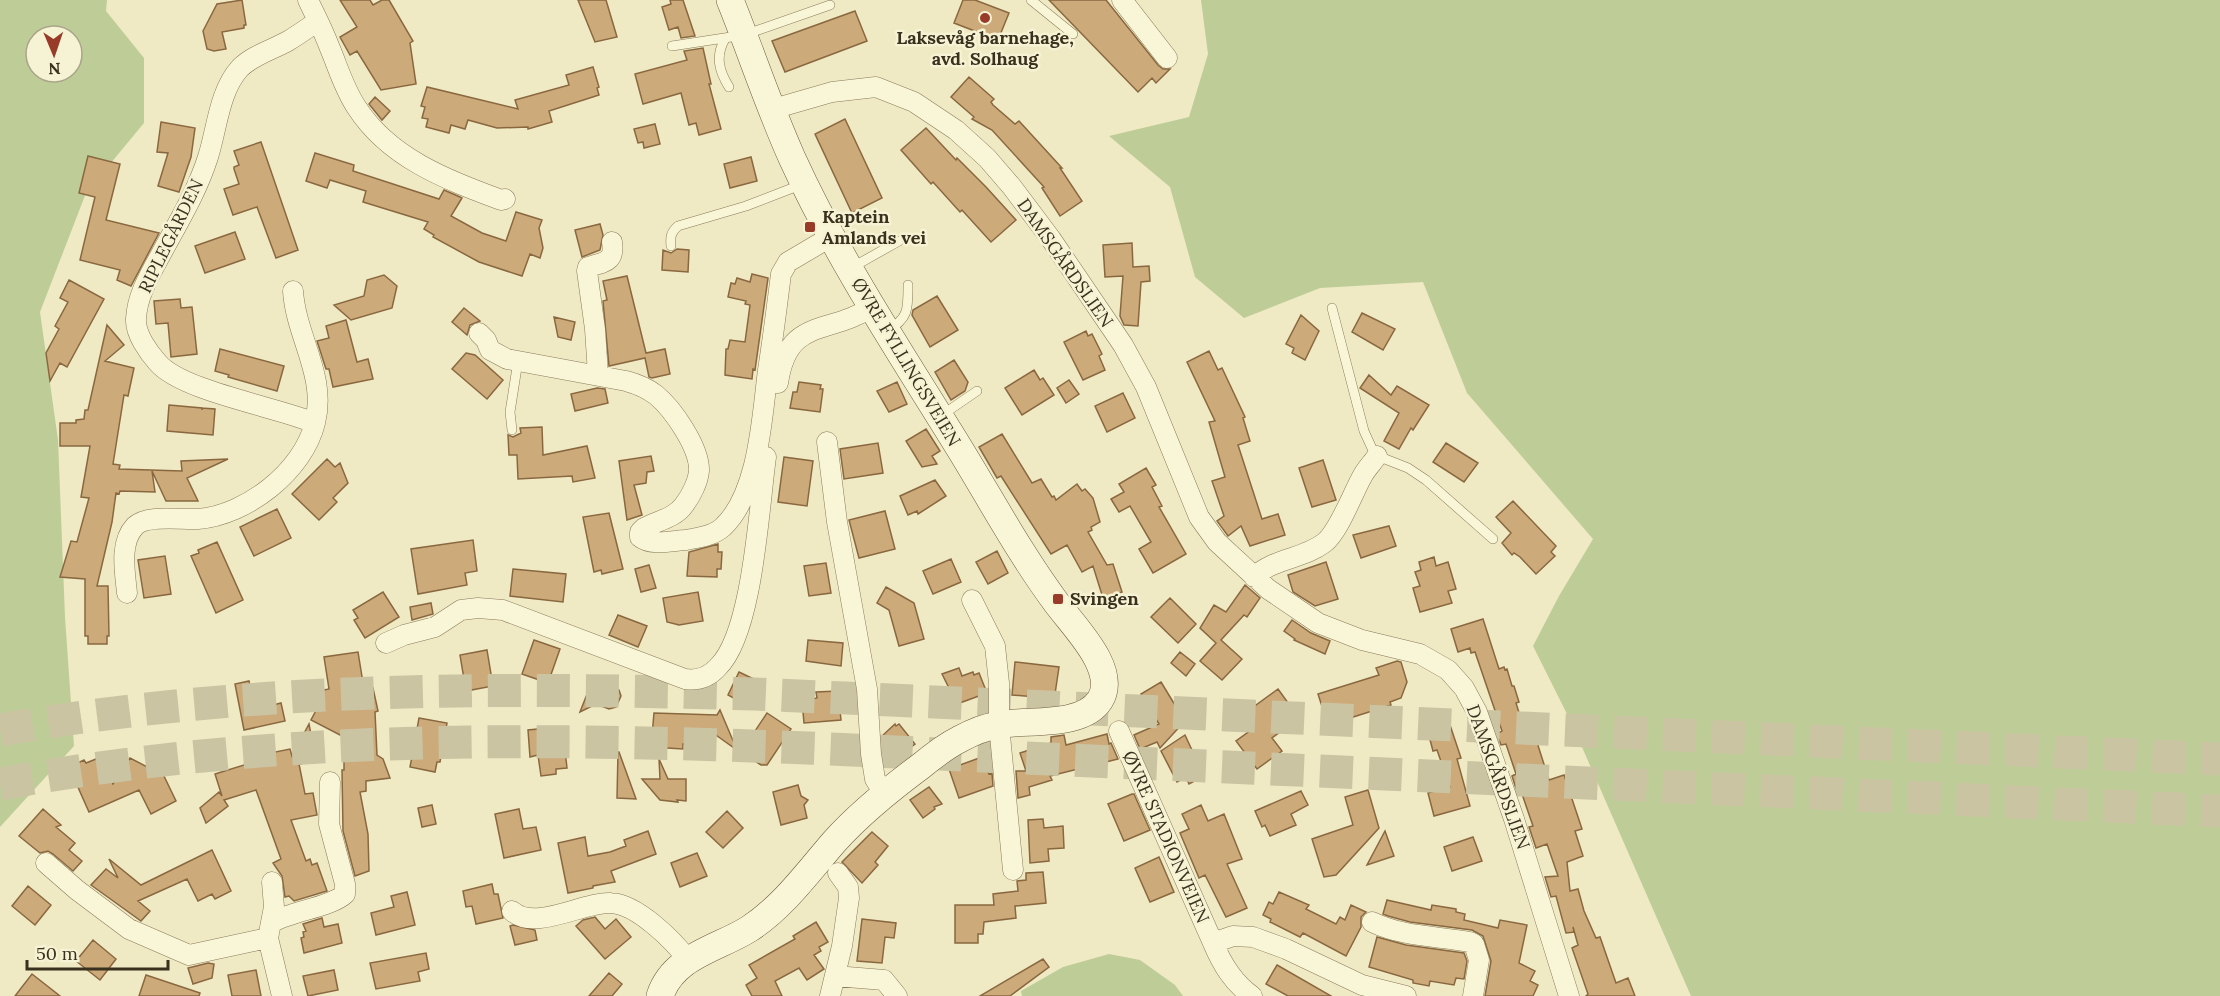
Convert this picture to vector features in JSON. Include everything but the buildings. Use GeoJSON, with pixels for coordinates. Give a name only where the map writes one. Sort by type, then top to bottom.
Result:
{"type":"FeatureCollection","features":[{"type":"Feature","properties":{"kind":"main road","name":"ØVRE FYLLINGSVEIEN"},"geometry":{"type":"LineString","coordinates":[[730,0],[734,37],[773,109],[791,157],[850,269],[1043,585],[1100,660],[1105,691],[1097,705],[1085,713],[1068,718],[999,724]]}},
{"type":"Feature","properties":{"kind":"main road"},"geometry":{"type":"LineString","coordinates":[[660,996],[672,972],[688,960],[750,928],[777,906],[838,838],[884,793],[958,739],[999,724]]}},
{"type":"Feature","properties":{"kind":"street"},"geometry":{"type":"LineString","coordinates":[[308,0],[347,90],[357,109],[376,133],[393,147],[441,177],[501,200],[505,199]]}},
{"type":"Feature","properties":{"kind":"street"},"geometry":{"type":"LineString","coordinates":[[1122,0],[1167,58]]}},
{"type":"Feature","properties":{"kind":"street","name":"RIPLEGÅRDEN"},"geometry":{"type":"LineString","coordinates":[[315,423],[218,393],[175,376],[160,366],[150,353],[136,327],[136,318],[145,284],[207,161],[231,80],[249,61],[288,41],[318,21]]}},
{"type":"Feature","properties":{"kind":"street","name":"DAMSGÅRDSLIEN"},"geometry":{"type":"LineString","coordinates":[[773,109],[832,92],[876,87],[914,102],[943,120],[987,158],[1051,239],[1123,345],[1146,387],[1199,517],[1217,542],[1268,589],[1318,623],[1362,640],[1420,654],[1448,670],[1464,688],[1477,712],[1514,819],[1569,996]]}},
{"type":"Feature","properties":{"kind":"street"},"geometry":{"type":"LineString","coordinates":[[479,333],[486,340],[490,350],[507,359],[639,384],[655,394],[669,408],[692,446],[698,461],[697,480],[684,506],[678,512],[644,528],[640,532],[640,537],[654,542],[667,542],[705,536],[715,533],[731,518],[740,504],[754,464],[764,408],[781,274],[788,262],[832,236]]}},
{"type":"Feature","properties":{"kind":"street"},"geometry":{"type":"LineString","coordinates":[[598,375],[595,329],[587,271],[588,267],[610,259],[612,242]]}},
{"type":"Feature","properties":{"kind":"street"},"geometry":{"type":"LineString","coordinates":[[127,593],[124,565],[126,542],[137,524],[148,520],[199,519],[236,510],[269,487],[296,462],[311,439],[318,392],[311,354],[294,307],[293,291]]}},
{"type":"Feature","properties":{"kind":"street"},"geometry":{"type":"LineString","coordinates":[[386,643],[404,635],[435,627],[461,610],[490,608],[503,610],[685,679],[694,680],[710,674],[725,659],[744,612],[751,578],[779,374],[785,353],[796,339],[817,328],[857,317],[872,307]]}},
{"type":"Feature","properties":{"kind":"street"},"geometry":{"type":"LineString","coordinates":[[827,442],[837,522],[867,689],[875,779],[884,793]]}},
{"type":"Feature","properties":{"kind":"street"},"geometry":{"type":"LineString","coordinates":[[1254,577],[1273,563],[1325,542],[1333,533],[1364,473],[1377,456]]}},
{"type":"Feature","properties":{"kind":"street"},"geometry":{"type":"LineString","coordinates":[[972,600],[995,646],[999,683],[999,724],[1012,870]]}},
{"type":"Feature","properties":{"kind":"street","name":"ØVRE STADIONVEIEN"},"geometry":{"type":"LineString","coordinates":[[1119,731],[1213,943],[1231,976],[1240,988],[1252,996]]}},
{"type":"Feature","properties":{"kind":"street"},"geometry":{"type":"LineString","coordinates":[[46,863],[129,929],[189,956],[270,930],[282,917],[336,900],[345,894],[330,824],[330,782]]}},
{"type":"Feature","properties":{"kind":"street"},"geometry":{"type":"LineString","coordinates":[[830,996],[849,898],[848,887],[838,873]]}},
{"type":"Feature","properties":{"kind":"street"},"geometry":{"type":"LineString","coordinates":[[272,882],[274,907],[270,930],[282,996]]}},
{"type":"Feature","properties":{"kind":"street"},"geometry":{"type":"LineString","coordinates":[[512,911],[522,917],[539,918],[601,903],[626,906],[660,929],[688,960]]}},
{"type":"Feature","properties":{"kind":"street"},"geometry":{"type":"LineString","coordinates":[[1372,922],[1382,928],[1414,936],[1463,940],[1474,944],[1479,960],[1473,996]]}},
{"type":"Feature","properties":{"kind":"street","name":"ØVRE STADIONVEIEN"},"geometry":{"type":"LineString","coordinates":[[1213,943],[1233,936],[1253,937],[1286,949],[1362,985],[1406,996]]}},
{"type":"Feature","properties":{"kind":"street"},"geometry":{"type":"LineString","coordinates":[[835,976],[884,980],[897,996]]}},
{"type":"Feature","properties":{"kind":"lane"},"geometry":{"type":"LineString","coordinates":[[1031,0],[1073,34]]}},
{"type":"Feature","properties":{"kind":"lane"},"geometry":{"type":"LineString","coordinates":[[672,46],[734,37],[830,5]]}},
{"type":"Feature","properties":{"kind":"lane"},"geometry":{"type":"LineString","coordinates":[[729,87],[718,63],[719,50],[734,37]]}},
{"type":"Feature","properties":{"kind":"lane"},"geometry":{"type":"LineString","coordinates":[[670,246],[670,236],[678,226],[746,206],[805,183]]}},
{"type":"Feature","properties":{"kind":"lane"},"geometry":{"type":"LineString","coordinates":[[850,269],[899,241]]}},
{"type":"Feature","properties":{"kind":"lane"},"geometry":{"type":"LineString","coordinates":[[887,331],[902,321],[906,315],[908,285]]}},
{"type":"Feature","properties":{"kind":"lane"},"geometry":{"type":"LineString","coordinates":[[1332,308],[1364,431],[1375,455],[1408,468],[1426,480],[1493,539]]}},
{"type":"Feature","properties":{"kind":"lane"},"geometry":{"type":"LineString","coordinates":[[512,430],[510,412],[518,361]]}},
{"type":"Feature","properties":{"kind":"lane"},"geometry":{"type":"LineString","coordinates":[[939,416],[977,391]]}},
{"type":"Feature","properties":{"kind":"green space"},"geometry":{"type":"Polygon","coordinates":[[[0,0],[107,0],[106,11],[144,58],[144,123],[86,193],[40,312],[58,440],[65,617],[74,746],[0,827],[0,0]]]}},
{"type":"Feature","properties":{"kind":"green space"},"geometry":{"type":"Polygon","coordinates":[[[1201,0],[2220,0],[2220,996],[1691,996],[1571,722],[1533,646],[1593,539],[1467,393],[1423,282],[1320,288],[1244,318],[1195,277],[1170,187],[1109,136],[1189,117],[1208,54],[1201,0]]]}},
{"type":"Feature","properties":{"kind":"green space"},"geometry":{"type":"Polygon","coordinates":[[[1109,954],[1140,960],[1175,985],[1183,996],[1022,996],[1021,991],[1063,967],[1109,954]]]}},
{"type":"Feature","properties":{"kind":"tunnel"},"geometry":{"type":"LineString","coordinates":[[0,730],[94,716],[282,697],[565,690],[755,694],[2220,759]]}},
{"type":"Feature","properties":{"kind":"tunnel"},"geometry":{"type":"LineString","coordinates":[[0,784],[133,764],[266,751],[400,744],[668,743],[2220,811]]}},
{"type":"Feature","properties":{"kind":"place","name":"Laksevåg barnehage, avd. Solhaug"},"geometry":{"type":"Point","coordinates":[985,18]}},
{"type":"Feature","properties":{"kind":"place","name":"Kaptein Amlands vei"},"geometry":{"type":"Point","coordinates":[810,227]}},
{"type":"Feature","properties":{"kind":"place","name":"Svingen"},"geometry":{"type":"Point","coordinates":[1058,599]}}]}
